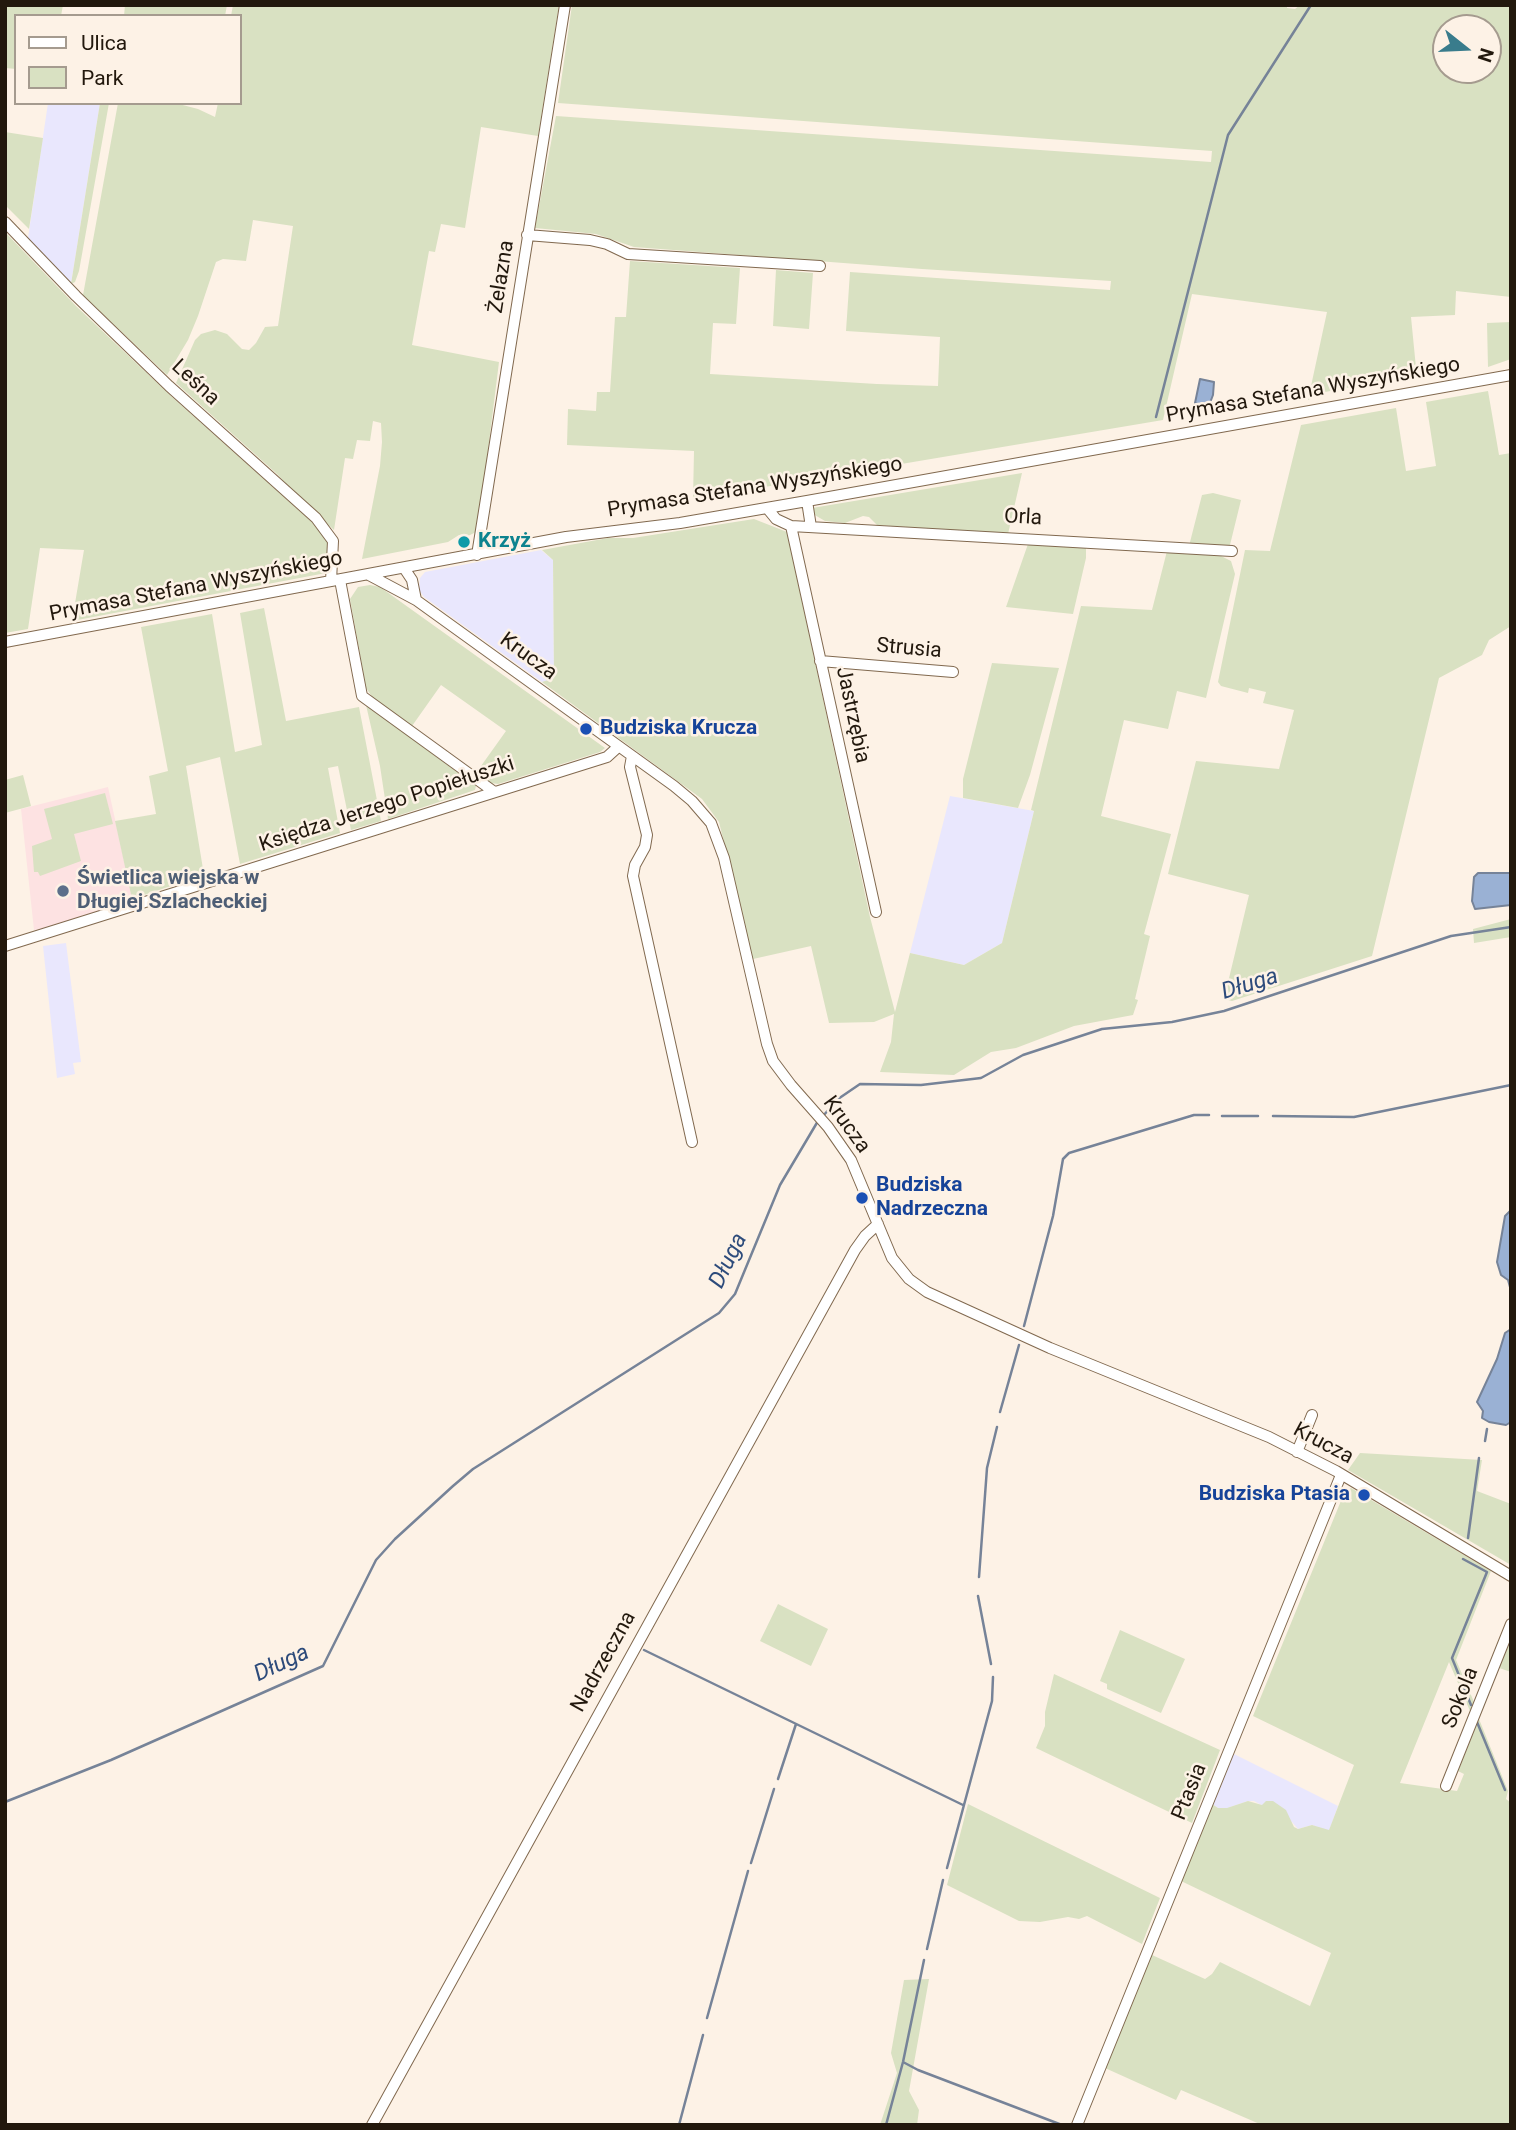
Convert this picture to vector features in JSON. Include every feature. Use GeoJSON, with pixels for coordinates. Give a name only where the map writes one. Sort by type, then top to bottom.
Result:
{"type":"FeatureCollection","features":[{"type":"Feature","properties":{"kind":"street","name":"Żelazna"},"geometry":{"type":"LineString","coordinates":[[477,555],[565,5]]}},
{"type":"Feature","properties":{"kind":"street","name":"Leśna"},"geometry":{"type":"LineString","coordinates":[[5,222],[76,296],[169,386],[316,518],[333,541],[336,580],[362,696],[493,791]]}},
{"type":"Feature","properties":{"kind":"street"},"geometry":{"type":"LineString","coordinates":[[527,235],[599,242],[628,254],[820,266]]}},
{"type":"Feature","properties":{"kind":"street","name":"Prymasa Stefana Wyszyńskiego"},"geometry":{"type":"LineString","coordinates":[[5,642],[566,537],[680,523],[1511,375]]}},
{"type":"Feature","properties":{"kind":"street"},"geometry":{"type":"LineString","coordinates":[[807,501],[811,527]]}},
{"type":"Feature","properties":{"kind":"street"},"geometry":{"type":"LineString","coordinates":[[767,508],[776,519],[791,526]]}},
{"type":"Feature","properties":{"kind":"street","name":"Orla"},"geometry":{"type":"LineString","coordinates":[[791,526],[1232,551]]}},
{"type":"Feature","properties":{"kind":"street","name":"Jastrzębia"},"geometry":{"type":"LineString","coordinates":[[791,526],[876,912]]}},
{"type":"Feature","properties":{"kind":"street"},"geometry":{"type":"LineString","coordinates":[[403,593],[400,578],[404,568]]}},
{"type":"Feature","properties":{"kind":"street"},"geometry":{"type":"LineString","coordinates":[[404,568],[412,580],[416,600]]}},
{"type":"Feature","properties":{"kind":"street","name":"Krucza"},"geometry":{"type":"LineString","coordinates":[[369,575],[416,600],[632,756],[684,794],[711,823],[724,858],[767,1044],[779,1071],[828,1126],[851,1160],[892,1258],[903,1273],[928,1292],[1051,1348],[1269,1437],[1341,1475],[1511,1576]]}},
{"type":"Feature","properties":{"kind":"street","name":"Strusia"},"geometry":{"type":"LineString","coordinates":[[820,661],[953,672]]}},
{"type":"Feature","properties":{"kind":"street","name":"Księdza Jerzego Popiełuszki"},"geometry":{"type":"LineString","coordinates":[[5,946],[607,757],[618,747]]}},
{"type":"Feature","properties":{"kind":"street"},"geometry":{"type":"LineString","coordinates":[[632,756],[630,766],[647,835],[633,876],[692,1142]]}},
{"type":"Feature","properties":{"kind":"street","name":"Nadrzeczna"},"geometry":{"type":"LineString","coordinates":[[372,2125],[855,1250],[878,1224]]}},
{"type":"Feature","properties":{"kind":"street"},"geometry":{"type":"LineString","coordinates":[[1297,1452],[1312,1415]]}},
{"type":"Feature","properties":{"kind":"street","name":"Ptasia"},"geometry":{"type":"LineString","coordinates":[[1077,2125],[1341,1475]]}},
{"type":"Feature","properties":{"kind":"street","name":"Sokola"},"geometry":{"type":"LineString","coordinates":[[1446,1786],[1511,1624]]}},
{"type":"Feature","properties":{"kind":"shaded area"},"geometry":{"type":"Polygon","coordinates":[[[48,105],[100,105],[71,284],[28,238],[48,105]]]}},
{"type":"Feature","properties":{"kind":"shaded area"},"geometry":{"type":"Polygon","coordinates":[[[541,550],[553,560],[554,679],[542,682],[424,597],[419,590],[420,578],[425,572],[541,550]]]}},
{"type":"Feature","properties":{"kind":"shaded area"},"geometry":{"type":"Polygon","coordinates":[[[108,787],[133,902],[53,927],[34,930],[21,809],[108,787]]]}},
{"type":"Feature","properties":{"kind":"shaded area"},"geometry":{"type":"Polygon","coordinates":[[[950,796],[1034,811],[1002,943],[964,965],[910,953],[950,796]]]}},
{"type":"Feature","properties":{"kind":"shaded area"},"geometry":{"type":"Polygon","coordinates":[[[66,943],[81,1062],[73,1063],[75,1074],[57,1078],[43,946],[66,943]]]}},
{"type":"Feature","properties":{"kind":"shaded area"},"geometry":{"type":"Polygon","coordinates":[[[1232,1753],[1338,1806],[1329,1831],[1312,1825],[1298,1829],[1292,1822],[1254,1801],[1228,1808],[1218,1808],[1212,1804],[1232,1753]]]}},
{"type":"Feature","properties":{"kind":"green space"},"geometry":{"type":"Polygon","coordinates":[[[5,5],[63,5],[61,14],[14,14],[14,69],[5,68],[5,5]]]}},
{"type":"Feature","properties":{"kind":"green space"},"geometry":{"type":"Polygon","coordinates":[[[125,5],[227,5],[225,14],[124,14],[125,5]]]}},
{"type":"Feature","properties":{"kind":"green space"},"geometry":{"type":"Polygon","coordinates":[[[233,5],[559,5],[538,136],[481,127],[465,228],[441,224],[435,252],[429,251],[412,345],[499,362],[478,531],[468,536],[459,535],[448,542],[362,559],[380,466],[381,423],[373,421],[370,441],[357,440],[353,459],[345,458],[334,530],[277,474],[176,383],[195,340],[201,334],[215,330],[227,334],[242,349],[249,350],[265,327],[278,326],[293,226],[253,220],[246,261],[223,259],[216,262],[188,340],[167,375],[83,295],[118,105],[183,105],[215,117],[218,105],[242,105],[242,14],[231,14],[233,5]]]}},
{"type":"Feature","properties":{"kind":"green space"},"geometry":{"type":"Polygon","coordinates":[[[572,5],[1287,5],[1287,8],[1295,9],[1300,5],[1511,5],[1511,297],[1456,291],[1455,315],[1411,317],[1417,378],[1405,377],[1325,392],[1308,400],[1327,312],[1192,294],[1163,420],[693,499],[694,451],[567,445],[568,409],[596,411],[597,392],[610,392],[615,317],[626,317],[630,261],[740,268],[736,324],[713,323],[710,374],[877,384],[938,386],[940,337],[846,331],[850,272],[1110,290],[1111,281],[634,247],[596,234],[535,228],[556,116],[1211,162],[1212,151],[558,103],[572,5]]]}},
{"type":"Feature","properties":{"kind":"green space"},"geometry":{"type":"Polygon","coordinates":[[[100,105],[109,105],[79,271],[75,282],[71,284],[100,105]]]}},
{"type":"Feature","properties":{"kind":"green space"},"geometry":{"type":"Polygon","coordinates":[[[5,132],[43,138],[29,229],[5,205],[5,132]]]}},
{"type":"Feature","properties":{"kind":"green space"},"geometry":{"type":"Polygon","coordinates":[[[5,232],[76,306],[172,397],[322,531],[331,543],[326,573],[72,621],[84,550],[40,548],[28,629],[5,633],[5,232]]]}},
{"type":"Feature","properties":{"kind":"green space"},"geometry":{"type":"Polygon","coordinates":[[[776,270],[813,273],[809,329],[773,326],[776,270]]]}},
{"type":"Feature","properties":{"kind":"green space"},"geometry":{"type":"Polygon","coordinates":[[[1511,322],[1511,359],[1488,367],[1487,323],[1511,322]]]}},
{"type":"Feature","properties":{"kind":"green space"},"geometry":{"type":"Polygon","coordinates":[[[1488,391],[1499,455],[1511,453],[1511,626],[1489,640],[1482,655],[1439,678],[1372,956],[1232,1001],[1224,999],[1249,895],[1168,874],[1196,761],[1279,769],[1294,710],[1263,703],[1266,692],[1249,688],[1248,693],[1221,686],[1218,682],[1245,550],[1270,551],[1301,425],[1396,408],[1406,471],[1436,466],[1426,402],[1488,391]]]}},
{"type":"Feature","properties":{"kind":"green space"},"geometry":{"type":"Polygon","coordinates":[[[1022,473],[1008,534],[877,525],[869,517],[863,516],[845,523],[825,521],[813,514],[812,508],[1022,473]]]}},
{"type":"Feature","properties":{"kind":"green space"},"geometry":{"type":"Polygon","coordinates":[[[1213,493],[1241,500],[1229,549],[1189,546],[1202,495],[1213,493]]]}},
{"type":"Feature","properties":{"kind":"green space"},"geometry":{"type":"Polygon","coordinates":[[[754,519],[787,532],[870,917],[895,1012],[910,953],[964,965],[1002,943],[1034,811],[1031,810],[1081,606],[1152,610],[1167,551],[1221,556],[1231,561],[1235,574],[1206,698],[1177,691],[1168,729],[1124,720],[1101,816],[1171,834],[1144,934],[1150,936],[1133,1015],[1074,1026],[1016,1048],[991,1052],[954,1075],[880,1072],[891,1042],[894,1014],[874,1022],[829,1023],[811,946],[753,959],[719,822],[702,799],[542,682],[554,678],[553,560],[542,550],[608,538],[633,538],[754,519]]]}},
{"type":"Feature","properties":{"kind":"green space"},"geometry":{"type":"Polygon","coordinates":[[[1028,544],[1086,548],[1073,614],[1006,607],[1028,544]]]}},
{"type":"Feature","properties":{"kind":"green space"},"geometry":{"type":"Polygon","coordinates":[[[358,587],[380,587],[605,748],[600,752],[498,784],[491,783],[476,773],[506,731],[441,685],[412,726],[373,698],[366,688],[350,599],[358,587]]]}},
{"type":"Feature","properties":{"kind":"green space"},"geometry":{"type":"Polygon","coordinates":[[[264,608],[286,721],[359,707],[381,821],[351,830],[338,766],[328,768],[340,833],[240,864],[220,757],[186,766],[204,875],[132,899],[115,821],[156,814],[149,776],[168,771],[141,627],[212,614],[235,752],[262,745],[240,613],[264,608]]]}},
{"type":"Feature","properties":{"kind":"green space"},"geometry":{"type":"Polygon","coordinates":[[[992,663],[1059,668],[1030,775],[1018,808],[963,798],[963,779],[992,663]]]}},
{"type":"Feature","properties":{"kind":"green space"},"geometry":{"type":"Polygon","coordinates":[[[366,705],[476,786],[475,790],[388,819],[380,766],[366,705]]]}},
{"type":"Feature","properties":{"kind":"green space"},"geometry":{"type":"Polygon","coordinates":[[[23,775],[31,806],[5,813],[5,780],[23,775]]]}},
{"type":"Feature","properties":{"kind":"green space"},"geometry":{"type":"Polygon","coordinates":[[[105,793],[113,824],[74,834],[81,861],[40,876],[38,872],[34,872],[32,846],[52,839],[44,809],[105,793]]]}},
{"type":"Feature","properties":{"kind":"green space"},"geometry":{"type":"Polygon","coordinates":[[[1511,919],[1511,937],[1474,943],[1473,929],[1511,919]]]}},
{"type":"Feature","properties":{"kind":"green space"},"geometry":{"type":"Polygon","coordinates":[[[1360,1453],[1482,1460],[1477,1491],[1511,1504],[1511,1565],[1348,1470],[1360,1453]]]}},
{"type":"Feature","properties":{"kind":"green space"},"geometry":{"type":"Polygon","coordinates":[[[1351,1488],[1491,1571],[1456,1660],[1474,1702],[1470,1711],[1449,1662],[1400,1783],[1457,1791],[1464,1774],[1458,1771],[1479,1719],[1508,1791],[1506,1799],[1511,1803],[1511,2125],[1262,2125],[1181,2090],[1176,2100],[1105,2068],[1152,1955],[1205,1979],[1220,1962],[1310,2006],[1331,1953],[1181,1881],[1212,1804],[1218,1808],[1227,1808],[1248,1801],[1262,1805],[1266,1801],[1273,1801],[1286,1810],[1294,1827],[1298,1829],[1312,1825],[1329,1830],[1354,1765],[1253,1716],[1345,1491],[1351,1488]]]}},
{"type":"Feature","properties":{"kind":"green space"},"geometry":{"type":"Polygon","coordinates":[[[778,1604],[828,1629],[811,1666],[760,1641],[778,1604]]]}},
{"type":"Feature","properties":{"kind":"green space"},"geometry":{"type":"Polygon","coordinates":[[[1120,1630],[1185,1659],[1161,1713],[1107,1689],[1107,1684],[1100,1681],[1120,1630]]]}},
{"type":"Feature","properties":{"kind":"green space"},"geometry":{"type":"Polygon","coordinates":[[[1511,1640],[1511,1672],[1499,1668],[1511,1640]]]}},
{"type":"Feature","properties":{"kind":"green space"},"geometry":{"type":"Polygon","coordinates":[[[1054,1674],[1220,1750],[1192,1823],[1036,1748],[1045,1726],[1045,1712],[1054,1674]]]}},
{"type":"Feature","properties":{"kind":"green space"},"geometry":{"type":"Polygon","coordinates":[[[968,1804],[1160,1898],[1142,1944],[1087,1916],[1040,1922],[1019,1921],[947,1885],[968,1804]]]}},
{"type":"Feature","properties":{"kind":"green space"},"geometry":{"type":"Polygon","coordinates":[[[929,1979],[909,2091],[919,2110],[917,2125],[880,2125],[897,2073],[891,2053],[904,1980],[929,1979]]]}},
{"type":"Feature","properties":{"kind":"water"},"geometry":{"type":"Polygon","coordinates":[[[1200,379],[1214,382],[1208,408],[1195,403],[1200,379]]]}},
{"type":"Feature","properties":{"kind":"water"},"geometry":{"type":"Polygon","coordinates":[[[1478,873],[1511,873],[1511,905],[1475,909],[1472,901],[1474,877],[1478,873]]]}},
{"type":"Feature","properties":{"kind":"water"},"geometry":{"type":"Polygon","coordinates":[[[1511,1210],[1511,1291],[1497,1262],[1505,1216],[1511,1210]]]}},
{"type":"Feature","properties":{"kind":"water"},"geometry":{"type":"Polygon","coordinates":[[[1511,1329],[1511,1422],[1506,1425],[1482,1418],[1483,1411],[1477,1402],[1497,1359],[1505,1333],[1511,1329]]]}},
{"type":"Feature","properties":{"kind":"waterway"},"geometry":{"type":"LineString","coordinates":[[1156,417],[1228,135],[1311,5]]}},
{"type":"Feature","properties":{"kind":"waterway","name":"Długa"},"geometry":{"type":"LineString","coordinates":[[823,1116],[838,1099],[860,1084],[921,1085],[981,1078],[1023,1055],[1102,1029],[1172,1022],[1224,1011],[1451,936],[1511,927]]}},
{"type":"Feature","properties":{"kind":"waterway"},"geometry":{"type":"LineString","coordinates":[[1273,1116],[1354,1117],[1511,1085]]}},
{"type":"Feature","properties":{"kind":"waterway"},"geometry":{"type":"LineString","coordinates":[[1024,1326],[1053,1216],[1063,1159],[1069,1153],[1194,1115],[1209,1115]]}},
{"type":"Feature","properties":{"kind":"waterway"},"geometry":{"type":"LineString","coordinates":[[1222,1116],[1258,1116]]}},
{"type":"Feature","properties":{"kind":"waterway","name":"Długa"},"geometry":{"type":"LineString","coordinates":[[5,1802],[111,1760],[323,1666],[376,1560],[453,1486],[473,1469],[719,1313],[735,1294],[780,1185],[818,1121]]}},
{"type":"Feature","properties":{"kind":"waterway"},"geometry":{"type":"LineString","coordinates":[[1000,1412],[1019,1345]]}},
{"type":"Feature","properties":{"kind":"waterway"},"geometry":{"type":"LineString","coordinates":[[979,1577],[987,1468],[997,1427]]}},
{"type":"Feature","properties":{"kind":"waterway"},"geometry":{"type":"LineString","coordinates":[[1485,1441],[1487,1429]]}},
{"type":"Feature","properties":{"kind":"waterway"},"geometry":{"type":"LineString","coordinates":[[1468,1538],[1479,1458]]}},
{"type":"Feature","properties":{"kind":"waterway"},"geometry":{"type":"LineString","coordinates":[[1463,1559],[1487,1572],[1452,1658],[1471,1705]]}},
{"type":"Feature","properties":{"kind":"waterway"},"geometry":{"type":"LineString","coordinates":[[978,1596],[991,1664]]}},
{"type":"Feature","properties":{"kind":"waterway"},"geometry":{"type":"LineString","coordinates":[[644,1650],[963,1805]]}},
{"type":"Feature","properties":{"kind":"waterway"},"geometry":{"type":"LineString","coordinates":[[947,1868],[992,1701],[993,1677]]}},
{"type":"Feature","properties":{"kind":"waterway"},"geometry":{"type":"LineString","coordinates":[[1477,1722],[1505,1790]]}},
{"type":"Feature","properties":{"kind":"waterway"},"geometry":{"type":"LineString","coordinates":[[778,1779],[796,1724]]}},
{"type":"Feature","properties":{"kind":"waterway"},"geometry":{"type":"LineString","coordinates":[[751,1863],[774,1789]]}},
{"type":"Feature","properties":{"kind":"waterway"},"geometry":{"type":"LineString","coordinates":[[707,2018],[748,1871]]}},
{"type":"Feature","properties":{"kind":"waterway"},"geometry":{"type":"LineString","coordinates":[[927,1949],[943,1880]]}},
{"type":"Feature","properties":{"kind":"waterway"},"geometry":{"type":"LineString","coordinates":[[886,2125],[903,2062],[924,1960]]}},
{"type":"Feature","properties":{"kind":"waterway"},"geometry":{"type":"LineString","coordinates":[[679,2125],[703,2035]]}},
{"type":"Feature","properties":{"kind":"waterway"},"geometry":{"type":"LineString","coordinates":[[903,2062],[1062,2125]]}},
{"type":"Feature","properties":{"kind":"place","name":"Krzyż"},"geometry":{"type":"Point","coordinates":[464,542]}},
{"type":"Feature","properties":{"kind":"place","name":"Budziska Krucza"},"geometry":{"type":"Point","coordinates":[586,729]}},
{"type":"Feature","properties":{"kind":"place","name":"Świetlica wiejska w Długiej Szlacheckiej"},"geometry":{"type":"Point","coordinates":[63,891]}},
{"type":"Feature","properties":{"kind":"place","name":"Budziska Nadrzeczna"},"geometry":{"type":"Point","coordinates":[862,1198]}},
{"type":"Feature","properties":{"kind":"place","name":"Budziska Ptasia"},"geometry":{"type":"Point","coordinates":[1364,1495]}}]}
